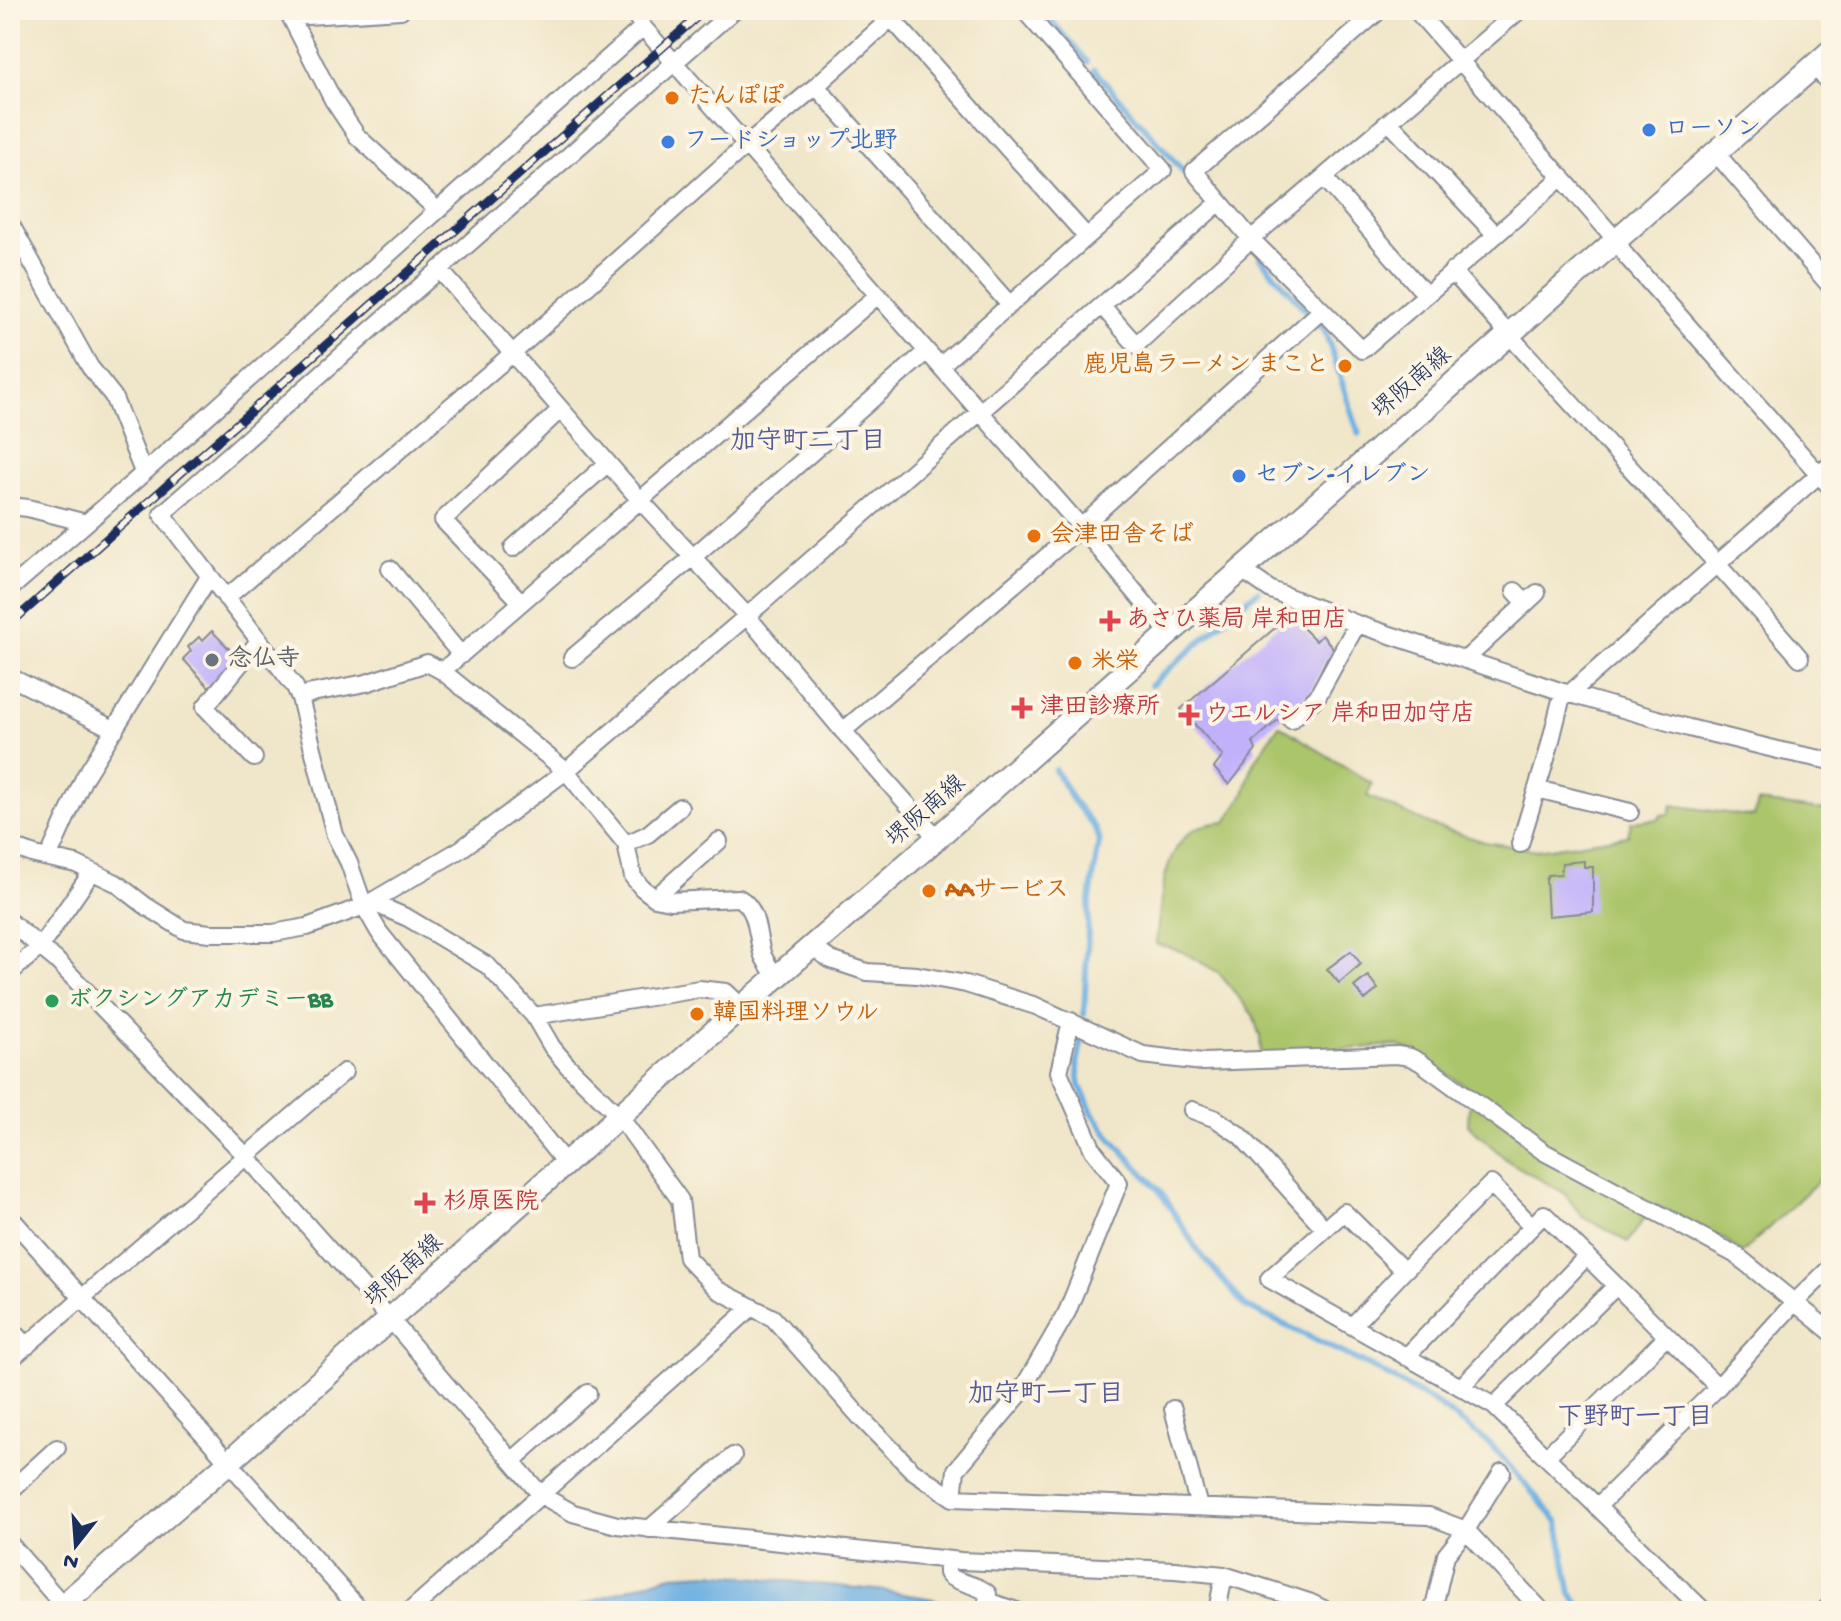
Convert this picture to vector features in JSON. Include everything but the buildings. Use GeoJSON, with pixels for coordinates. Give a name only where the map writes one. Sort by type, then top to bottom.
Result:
{"type":"FeatureCollection","features":[{"type":"Feature","properties":{"kind":"main road","name":"堺阪南線"},"geometry":{"type":"LineString","coordinates":[[62,1609],[1831,51]]}},
{"type":"Feature","properties":{"kind":"street"},"geometry":{"type":"LineString","coordinates":[[401,10],[289,14],[333,100],[357,136],[437,210]]}},
{"type":"Feature","properties":{"kind":"street"},"geometry":{"type":"LineString","coordinates":[[632,10],[673,62],[1081,527],[1170,634]]}},
{"type":"Feature","properties":{"kind":"street"},"geometry":{"type":"LineString","coordinates":[[566,1164],[379,932],[335,835],[295,687],[162,514],[734,10]]}},
{"type":"Feature","properties":{"kind":"street"},"geometry":{"type":"LineString","coordinates":[[940,366],[1163,170],[1024,10]]}},
{"type":"Feature","properties":{"kind":"street"},"geometry":{"type":"LineString","coordinates":[[1380,10],[1194,171],[1251,239],[1362,350],[1562,177]]}},
{"type":"Feature","properties":{"kind":"street"},"geometry":{"type":"LineString","coordinates":[[1416,10],[1616,240],[1626,256],[1827,475],[1566,693],[1520,844]]}},
{"type":"Feature","properties":{"kind":"street"},"geometry":{"type":"LineString","coordinates":[[1102,306],[1136,345],[1251,239],[1520,10]]}},
{"type":"Feature","properties":{"kind":"street"},"geometry":{"type":"LineString","coordinates":[[226,598],[513,353],[895,14],[1087,237]]}},
{"type":"Feature","properties":{"kind":"street"},"geometry":{"type":"LineString","coordinates":[[10,589],[643,27]]}},
{"type":"Feature","properties":{"kind":"street"},"geometry":{"type":"LineString","coordinates":[[1814,66],[1831,85]]}},
{"type":"Feature","properties":{"kind":"street"},"geometry":{"type":"LineString","coordinates":[[816,86],[1010,305]]}},
{"type":"Feature","properties":{"kind":"street"},"geometry":{"type":"LineString","coordinates":[[1389,122],[1496,235]]}},
{"type":"Feature","properties":{"kind":"street"},"geometry":{"type":"LineString","coordinates":[[1715,152],[1831,287]]}},
{"type":"Feature","properties":{"kind":"street"},"geometry":{"type":"LineString","coordinates":[[1324,177],[1426,295]]}},
{"type":"Feature","properties":{"kind":"street"},"geometry":{"type":"LineString","coordinates":[[10,846],[76,864],[116,883],[184,930],[273,933],[307,927],[367,904],[461,849],[566,771],[1220,202]]}},
{"type":"Feature","properties":{"kind":"street"},"geometry":{"type":"LineString","coordinates":[[10,223],[90,367],[113,396],[143,472]]}},
{"type":"Feature","properties":{"kind":"street"},"geometry":{"type":"LineString","coordinates":[[439,269],[640,500],[747,616],[937,838]]}},
{"type":"Feature","properties":{"kind":"street"},"geometry":{"type":"LineString","coordinates":[[1452,271],[1719,563],[1800,658]]}},
{"type":"Feature","properties":{"kind":"street"},"geometry":{"type":"LineString","coordinates":[[442,671],[878,295]]}},
{"type":"Feature","properties":{"kind":"street"},"geometry":{"type":"LineString","coordinates":[[843,731],[1081,527],[1322,310]]}},
{"type":"Feature","properties":{"kind":"street"},"geometry":{"type":"LineString","coordinates":[[572,658],[693,557],[927,351]]}},
{"type":"Feature","properties":{"kind":"street"},"geometry":{"type":"LineString","coordinates":[[521,602],[443,520],[561,409]]}},
{"type":"Feature","properties":{"kind":"street"},"geometry":{"type":"LineString","coordinates":[[513,548],[608,463]]}},
{"type":"Feature","properties":{"kind":"street"},"geometry":{"type":"LineString","coordinates":[[10,506],[86,523]]}},
{"type":"Feature","properties":{"kind":"street"},"geometry":{"type":"LineString","coordinates":[[390,569],[461,655]]}},
{"type":"Feature","properties":{"kind":"street"},"geometry":{"type":"LineString","coordinates":[[1242,570],[1271,590],[1357,624],[1566,693],[1689,728],[1831,761]]}},
{"type":"Feature","properties":{"kind":"street"},"geometry":{"type":"LineString","coordinates":[[48,858],[84,778],[209,577]]}},
{"type":"Feature","properties":{"kind":"street"},"geometry":{"type":"LineString","coordinates":[[1465,660],[1526,596]]}},
{"type":"Feature","properties":{"kind":"street"},"geometry":{"type":"LineString","coordinates":[[1291,720],[1317,697],[1357,624]]}},
{"type":"Feature","properties":{"kind":"street"},"geometry":{"type":"LineString","coordinates":[[254,758],[205,707],[259,641]]}},
{"type":"Feature","properties":{"kind":"street"},"geometry":{"type":"LineString","coordinates":[[300,698],[366,683],[427,663],[442,671],[566,771],[626,844],[633,877],[655,898],[670,901],[739,898],[748,903],[763,954],[777,978]]}},
{"type":"Feature","properties":{"kind":"street"},"geometry":{"type":"LineString","coordinates":[[14,679],[115,730]]}},
{"type":"Feature","properties":{"kind":"street"},"geometry":{"type":"LineString","coordinates":[[1537,789],[1630,812]]}},
{"type":"Feature","properties":{"kind":"street"},"geometry":{"type":"LineString","coordinates":[[626,844],[648,834],[669,809]]}},
{"type":"Feature","properties":{"kind":"street"},"geometry":{"type":"LineString","coordinates":[[655,898],[719,841]]}},
{"type":"Feature","properties":{"kind":"street"},"geometry":{"type":"LineString","coordinates":[[10,973],[40,947],[92,872]]}},
{"type":"Feature","properties":{"kind":"street"},"geometry":{"type":"LineString","coordinates":[[367,904],[408,918],[485,963],[534,1016],[567,1065],[620,1117],[680,1200],[687,1258],[718,1290],[773,1318],[860,1417],[912,1470],[953,1498],[1429,1516],[1466,1530],[1542,1611]]}},
{"type":"Feature","properties":{"kind":"street"},"geometry":{"type":"LineString","coordinates":[[10,922],[56,960],[247,1157],[541,1495],[573,1513],[617,1525],[947,1560],[1224,1575],[1328,1611]]}},
{"type":"Feature","properties":{"kind":"street"},"geometry":{"type":"LineString","coordinates":[[812,947],[831,960],[867,972],[917,975],[966,984],[1036,1006],[1143,1055],[1203,1062],[1370,1055],[1410,1057],[1544,1152],[1736,1255],[1831,1332]]}},
{"type":"Feature","properties":{"kind":"street"},"geometry":{"type":"LineString","coordinates":[[534,1016],[699,989],[726,992],[742,1007]]}},
{"type":"Feature","properties":{"kind":"street"},"geometry":{"type":"LineString","coordinates":[[953,1498],[956,1470],[1019,1395],[1067,1312],[1119,1183],[1093,1150],[1059,1072],[1071,1021]]}},
{"type":"Feature","properties":{"kind":"street"},"geometry":{"type":"LineString","coordinates":[[10,1360],[344,1072]]}},
{"type":"Feature","properties":{"kind":"street"},"geometry":{"type":"LineString","coordinates":[[1192,1110],[1216,1119],[1241,1136],[1325,1229]]}},
{"type":"Feature","properties":{"kind":"street"},"geometry":{"type":"LineString","coordinates":[[1352,1326],[1491,1184],[1532,1226]]}},
{"type":"Feature","properties":{"kind":"street"},"geometry":{"type":"LineString","coordinates":[[1404,1271],[1344,1212],[1269,1279],[1494,1406],[1704,1611]]}},
{"type":"Feature","properties":{"kind":"street"},"geometry":{"type":"LineString","coordinates":[[1406,1357],[1544,1214],[1718,1387]]}},
{"type":"Feature","properties":{"kind":"street"},"geometry":{"type":"LineString","coordinates":[[10,1217],[361,1611]]}},
{"type":"Feature","properties":{"kind":"street"},"geometry":{"type":"LineString","coordinates":[[1461,1387],[1587,1256]]}},
{"type":"Feature","properties":{"kind":"street"},"geometry":{"type":"LineString","coordinates":[[1597,1507],[1718,1387],[1831,1267]]}},
{"type":"Feature","properties":{"kind":"street"},"geometry":{"type":"LineString","coordinates":[[1494,1406],[1616,1286]]}},
{"type":"Feature","properties":{"kind":"street"},"geometry":{"type":"LineString","coordinates":[[410,1611],[752,1307]]}},
{"type":"Feature","properties":{"kind":"street"},"geometry":{"type":"LineString","coordinates":[[10,1327],[27,1346]]}},
{"type":"Feature","properties":{"kind":"street"},"geometry":{"type":"LineString","coordinates":[[1546,1457],[1667,1336]]}},
{"type":"Feature","properties":{"kind":"street"},"geometry":{"type":"LineString","coordinates":[[512,1461],[588,1393]]}},
{"type":"Feature","properties":{"kind":"street"},"geometry":{"type":"LineString","coordinates":[[1173,1409],[1199,1507]]}},
{"type":"Feature","properties":{"kind":"street"},"geometry":{"type":"LineString","coordinates":[[10,1491],[57,1448]]}},
{"type":"Feature","properties":{"kind":"street"},"geometry":{"type":"LineString","coordinates":[[649,1529],[733,1456]]}},
{"type":"Feature","properties":{"kind":"street"},"geometry":{"type":"LineString","coordinates":[[1433,1611],[1446,1555],[1466,1530],[1502,1472]]}},
{"type":"Feature","properties":{"kind":"street"},"geometry":{"type":"LineString","coordinates":[[10,1544],[62,1609]]}},
{"type":"Feature","properties":{"kind":"street"},"geometry":{"type":"LineString","coordinates":[[947,1560],[950,1577],[982,1588],[988,1594],[987,1601],[1017,1611]]}},
{"type":"Feature","properties":{"kind":"street"},"geometry":{"type":"LineString","coordinates":[[1217,1611],[1224,1575]]}},
{"type":"Feature","properties":{"kind":"green space"},"geometry":{"type":"Polygon","coordinates":[[[1279,725],[1372,784],[1367,796],[1431,825],[1485,842],[1537,850],[1628,836],[1631,822],[1659,819],[1661,815],[1670,814],[1672,805],[1754,817],[1758,802],[1831,811],[1831,1169],[1742,1253],[1724,1239],[1654,1205],[1628,1242],[1582,1216],[1564,1193],[1508,1161],[1468,1125],[1469,1109],[1475,1093],[1416,1053],[1397,1045],[1261,1056],[1260,1037],[1253,1015],[1219,973],[1183,952],[1156,944],[1164,880],[1175,851],[1195,829],[1226,822],[1244,794],[1253,764],[1279,725]]]}},
{"type":"Feature","properties":{"kind":"water"},"geometry":{"type":"Polygon","coordinates":[[[709,1573],[886,1591],[933,1599],[969,1611],[565,1611],[672,1575],[709,1573]]]}},
{"type":"Feature","properties":{"kind":"waterway"},"geometry":{"type":"LineString","coordinates":[[1042,10],[1087,62]]}},
{"type":"Feature","properties":{"kind":"waterway"},"geometry":{"type":"LineString","coordinates":[[1094,70],[1197,187]]}},
{"type":"Feature","properties":{"kind":"waterway"},"geometry":{"type":"LineString","coordinates":[[1260,258],[1309,314]]}},
{"type":"Feature","properties":{"kind":"waterway"},"geometry":{"type":"LineString","coordinates":[[1317,323],[1325,331],[1359,434]]}},
{"type":"Feature","properties":{"kind":"waterway"},"geometry":{"type":"LineString","coordinates":[[1241,605],[1258,591]]}},
{"type":"Feature","properties":{"kind":"waterway"},"geometry":{"type":"LineString","coordinates":[[1151,685],[1228,617]]}},
{"type":"Feature","properties":{"kind":"waterway"},"geometry":{"type":"LineString","coordinates":[[1055,770],[1072,799],[1095,828],[1099,841],[1089,906],[1084,1014]]}},
{"type":"Feature","properties":{"kind":"waterway"},"geometry":{"type":"LineString","coordinates":[[1083,1033],[1077,1064],[1080,1086],[1092,1112],[1110,1137],[1159,1190],[1198,1251],[1245,1306],[1370,1366],[1437,1404],[1491,1445],[1558,1522],[1571,1594],[1585,1611]]}},
{"type":"Feature","properties":{"kind":"railway"},"geometry":{"type":"LineString","coordinates":[[10,624],[705,10]]}},
{"type":"Feature","properties":{"kind":"place","name":"たんぽぽ"},"geometry":{"type":"Point","coordinates":[672,98]}},
{"type":"Feature","properties":{"kind":"place","name":"ローソン"},"geometry":{"type":"Point","coordinates":[1649,130]}},
{"type":"Feature","properties":{"kind":"place","name":"フードショップ北野"},"geometry":{"type":"Point","coordinates":[668,142]}},
{"type":"Feature","properties":{"kind":"place","name":"鹿児島ラーメン まこと"},"geometry":{"type":"Point","coordinates":[1345,366]}},
{"type":"Feature","properties":{"kind":"place","name":"セブン-イレブン"},"geometry":{"type":"Point","coordinates":[1239,476]}},
{"type":"Feature","properties":{"kind":"place","name":"会津田舎そば"},"geometry":{"type":"Point","coordinates":[1034,536]}},
{"type":"Feature","properties":{"kind":"place","name":"あさひ薬局 岸和田店"},"geometry":{"type":"Point","coordinates":[1110,621]}},
{"type":"Feature","properties":{"kind":"place","name":"念仏寺"},"geometry":{"type":"Point","coordinates":[212,660]}},
{"type":"Feature","properties":{"kind":"place","name":"米栄"},"geometry":{"type":"Point","coordinates":[1075,663]}},
{"type":"Feature","properties":{"kind":"place","name":"津田診療所"},"geometry":{"type":"Point","coordinates":[1022,708]}},
{"type":"Feature","properties":{"kind":"place","name":"ウエルシア 岸和田加守店"},"geometry":{"type":"Point","coordinates":[1189,715]}},
{"type":"Feature","properties":{"kind":"place","name":"AAサービス"},"geometry":{"type":"Point","coordinates":[929,891]}},
{"type":"Feature","properties":{"kind":"place","name":"ボクシングアカデミーBB"},"geometry":{"type":"Point","coordinates":[52,1001]}},
{"type":"Feature","properties":{"kind":"place","name":"韓国料理ソウル"},"geometry":{"type":"Point","coordinates":[697,1014]}},
{"type":"Feature","properties":{"kind":"place","name":"杉原医院"},"geometry":{"type":"Point","coordinates":[425,1203]}},
{"type":"Feature","properties":{"kind":"district","name":"加守町二丁目"},"geometry":{"type":"Point","coordinates":[808,443]}},
{"type":"Feature","properties":{"kind":"district","name":"加守町一丁目"},"geometry":{"type":"Point","coordinates":[1046,1396]}},
{"type":"Feature","properties":{"kind":"district","name":"下野町一丁目"},"geometry":{"type":"Point","coordinates":[1635,1419]}}]}
